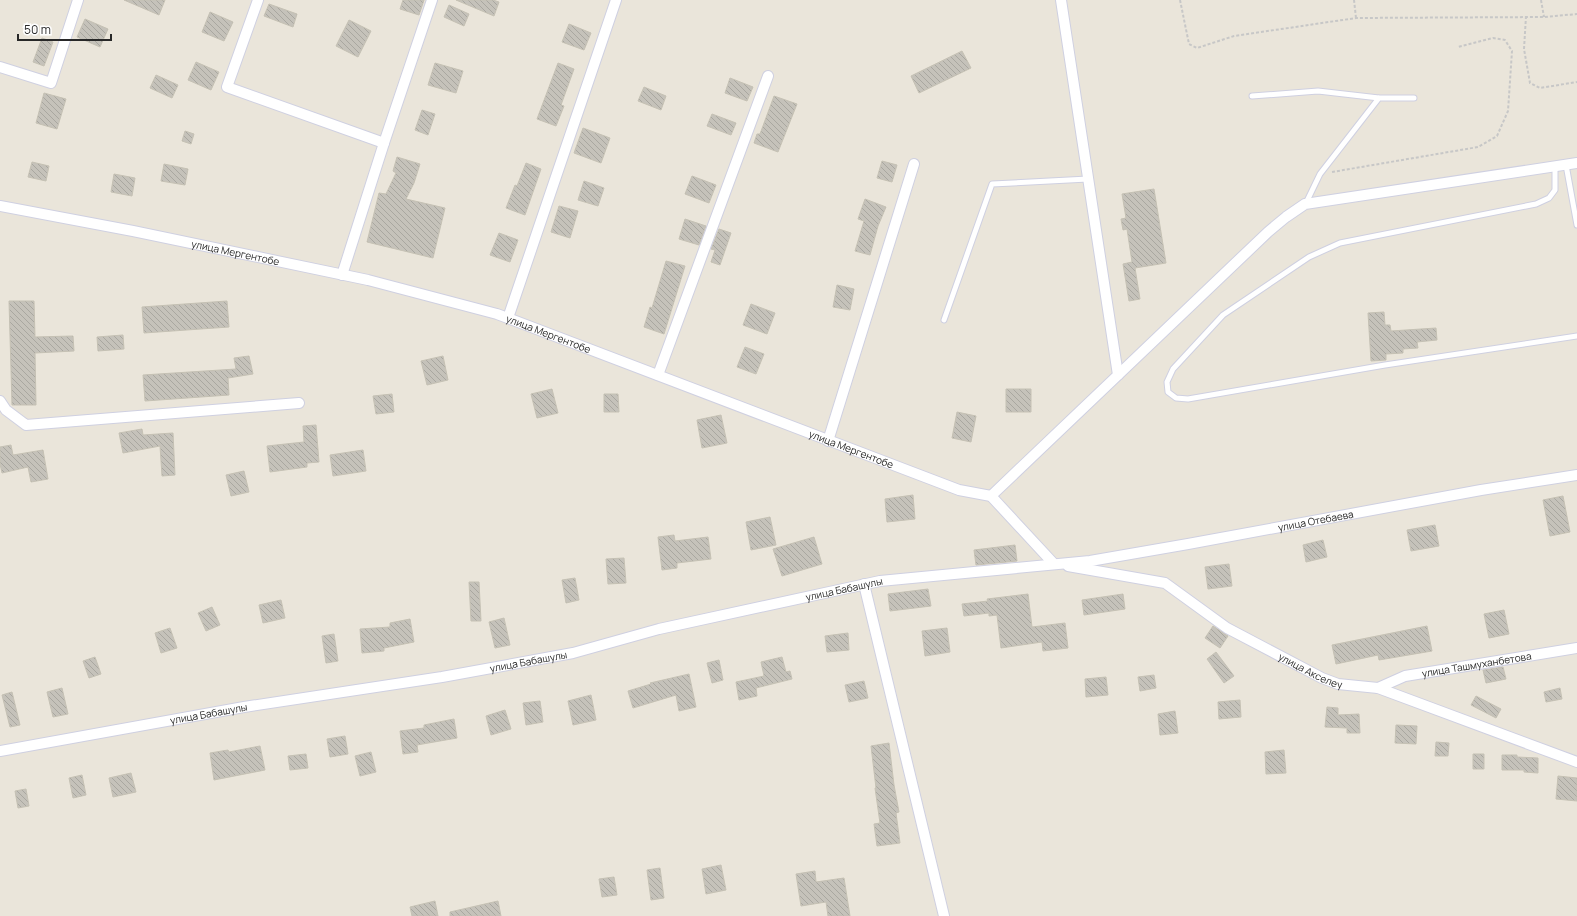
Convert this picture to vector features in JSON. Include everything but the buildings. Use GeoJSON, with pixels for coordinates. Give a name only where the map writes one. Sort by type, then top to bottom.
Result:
{"type":"FeatureCollection","features":[{"type":"Feature","properties":{"kind":"street"},"geometry":{"type":"LineString","coordinates":[[0,67],[50,83],[78,0]]}},
{"type":"Feature","properties":{"kind":"street"},"geometry":{"type":"LineString","coordinates":[[258,0],[227,87],[384,143]]}},
{"type":"Feature","properties":{"kind":"street"},"geometry":{"type":"LineString","coordinates":[[342,275],[432,0]]}},
{"type":"Feature","properties":{"kind":"street"},"geometry":{"type":"LineString","coordinates":[[508,318],[616,0]]}},
{"type":"Feature","properties":{"kind":"street"},"geometry":{"type":"LineString","coordinates":[[1061,0],[1118,375]]}},
{"type":"Feature","properties":{"kind":"street"},"geometry":{"type":"LineString","coordinates":[[658,375],[768,76]]}},
{"type":"Feature","properties":{"kind":"street"},"geometry":{"type":"LineString","coordinates":[[1054,564],[991,496],[1286,216],[1305,204],[1577,163]]}},
{"type":"Feature","properties":{"kind":"street"},"geometry":{"type":"LineString","coordinates":[[828,441],[914,164]]}},
{"type":"Feature","properties":{"kind":"street","name":"улица Мергентобе"},"geometry":{"type":"LineString","coordinates":[[0,206],[133,231],[368,280],[497,314],[959,490],[991,496]]}},
{"type":"Feature","properties":{"kind":"street"},"geometry":{"type":"LineString","coordinates":[[2,407],[26,425],[299,403]]}},
{"type":"Feature","properties":{"kind":"street","name":"улица Отебаева"},"geometry":{"type":"LineString","coordinates":[[1054,564],[1090,561],[1181,546],[1481,490],[1577,475]]}},
{"type":"Feature","properties":{"kind":"street","name":"улица Бабашулы"},"geometry":{"type":"LineString","coordinates":[[0,751],[244,707],[442,677],[573,653],[658,628],[880,581],[1054,564]]}},
{"type":"Feature","properties":{"kind":"street","name":"улица Акселеу"},"geometry":{"type":"LineString","coordinates":[[1054,564],[1165,583],[1227,628],[1322,678],[1338,684],[1378,688],[1577,762]]}},
{"type":"Feature","properties":{"kind":"street"},"geometry":{"type":"LineString","coordinates":[[864,584],[944,916]]}},
{"type":"Feature","properties":{"kind":"street","name":"улица Ташмуханбетова"},"geometry":{"type":"LineString","coordinates":[[1378,688],[1405,676],[1577,648]]}},
{"type":"Feature","properties":{"kind":"lane"},"geometry":{"type":"LineString","coordinates":[[1252,96],[1318,91],[1379,98],[1414,98]]}},
{"type":"Feature","properties":{"kind":"lane"},"geometry":{"type":"LineString","coordinates":[[1305,204],[1320,174],[1379,98]]}},
{"type":"Feature","properties":{"kind":"lane"},"geometry":{"type":"LineString","coordinates":[[1566,165],[1577,226]]}},
{"type":"Feature","properties":{"kind":"lane"},"geometry":{"type":"LineString","coordinates":[[1555,166],[1554,190],[1549,198],[1536,204],[1340,243],[1309,257],[1223,315],[1173,370],[1167,382],[1168,392],[1176,398],[1188,399],[1385,365],[1577,336]]}},
{"type":"Feature","properties":{"kind":"lane"},"geometry":{"type":"LineString","coordinates":[[944,320],[992,184],[1088,179]]}},
{"type":"Feature","properties":{"kind":"path"},"geometry":{"type":"LineString","coordinates":[[1180,0],[1189,44],[1197,48],[1234,36],[1356,18],[1544,17],[1577,14]]}},
{"type":"Feature","properties":{"kind":"path"},"geometry":{"type":"LineString","coordinates":[[1354,0],[1356,18]]}},
{"type":"Feature","properties":{"kind":"path"},"geometry":{"type":"LineString","coordinates":[[1541,0],[1544,17]]}},
{"type":"Feature","properties":{"kind":"path"},"geometry":{"type":"LineString","coordinates":[[1526,16],[1524,48],[1530,83],[1540,88],[1577,82]]}},
{"type":"Feature","properties":{"kind":"path"},"geometry":{"type":"LineString","coordinates":[[1320,174],[1478,147],[1497,136],[1508,111],[1512,51],[1505,40],[1493,38],[1458,47]]}}]}
